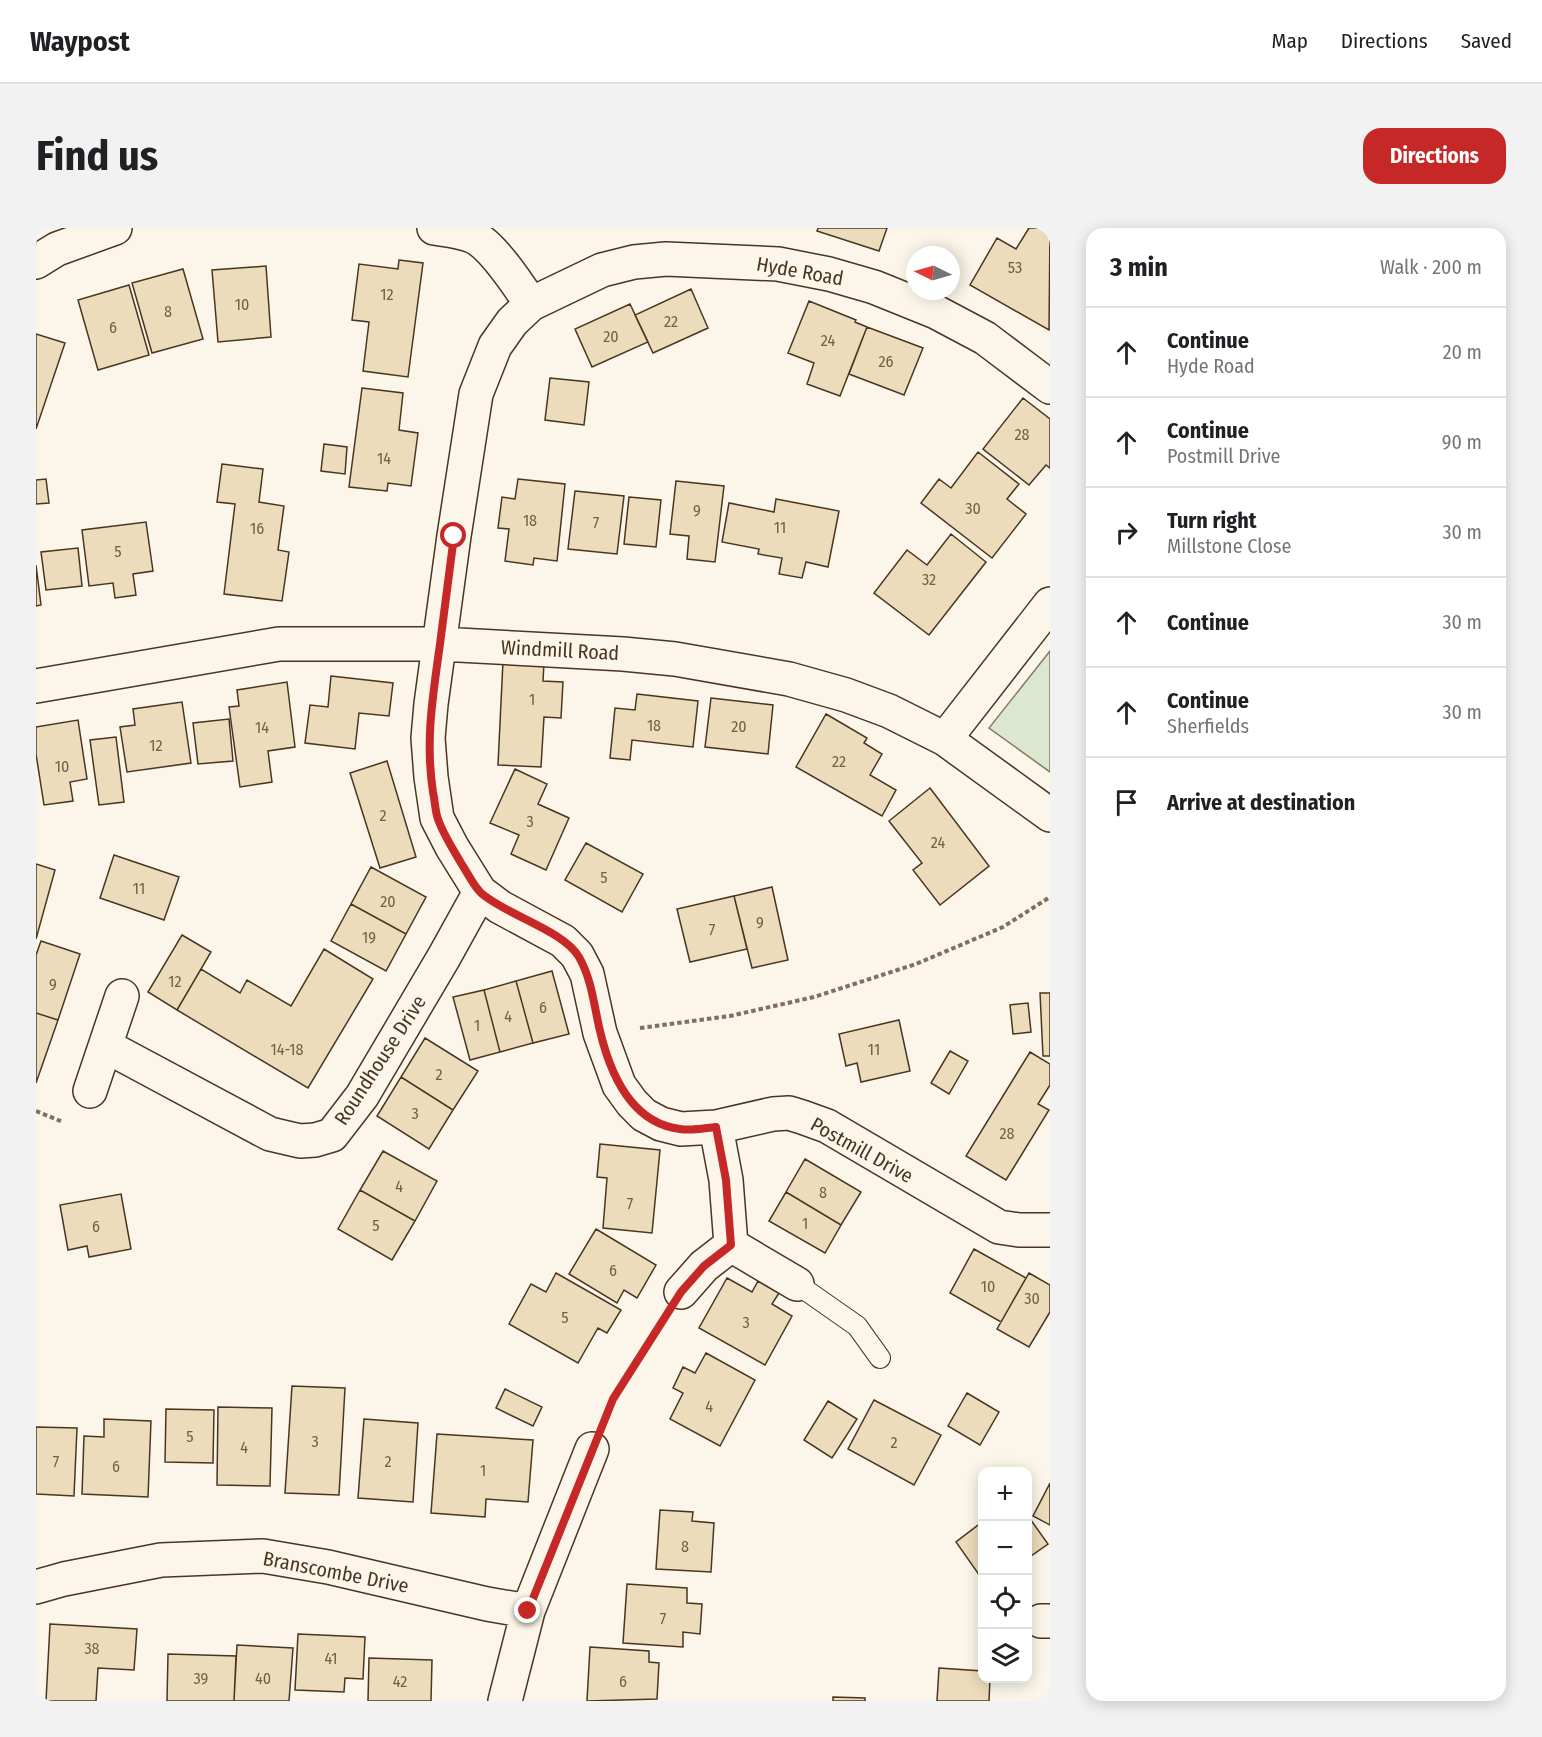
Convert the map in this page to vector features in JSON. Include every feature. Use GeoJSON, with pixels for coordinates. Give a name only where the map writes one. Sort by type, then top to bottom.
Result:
{"type":"FeatureCollection","features":[{"type":"Feature","properties":{"kind":"street"},"geometry":{"type":"LineString","coordinates":[[36,262],[57,249],[116,228]]}},
{"type":"Feature","properties":{"kind":"street"},"geometry":{"type":"LineString","coordinates":[[434,228],[474,237],[511,274],[531,304]]}},
{"type":"Feature","properties":{"kind":"street","name":"Hyde Road"},"geometry":{"type":"LineString","coordinates":[[440,644],[476,394],[495,346],[512,322],[531,304],[602,270],[634,262],[666,259],[778,264],[829,274],[874,287],[936,312],[985,338],[1050,387]]}},
{"type":"Feature","properties":{"kind":"street"},"geometry":{"type":"LineString","coordinates":[[945,739],[1050,604]]}},
{"type":"Feature","properties":{"kind":"street","name":"Windmill Road"},"geometry":{"type":"LineString","coordinates":[[36,686],[279,644],[440,644],[654,657],[778,677],[846,694],[889,711],[945,739],[1050,815]]}},
{"type":"Feature","properties":{"kind":"street","name":"Postmill Drive"},"geometry":{"type":"LineString","coordinates":[[440,644],[428,738],[437,818],[480,892],[500,907],[563,941],[578,955],[587,974],[600,1033],[619,1085],[644,1115],[661,1124],[681,1130],[716,1127],[773,1114],[789,1113],[827,1125],[999,1227],[1019,1230],[1050,1230]]}},
{"type":"Feature","properties":{"kind":"street","name":"Roundhouse Drive"},"geometry":{"type":"LineString","coordinates":[[106,1044],[270,1134],[300,1141],[332,1135],[362,1096],[480,892]]}},
{"type":"Feature","properties":{"kind":"street"},"geometry":{"type":"LineString","coordinates":[[90,1091],[122,996]]}},
{"type":"Feature","properties":{"kind":"street"},"geometry":{"type":"LineString","coordinates":[[716,1127],[726,1180],[731,1245]]}},
{"type":"Feature","properties":{"kind":"street"},"geometry":{"type":"LineString","coordinates":[[731,1245],[797,1284]]}},
{"type":"Feature","properties":{"kind":"street"},"geometry":{"type":"LineString","coordinates":[[681,1292],[704,1266],[731,1245]]}},
{"type":"Feature","properties":{"kind":"street"},"geometry":{"type":"LineString","coordinates":[[505,1701],[528,1611],[592,1449]]}},
{"type":"Feature","properties":{"kind":"street","name":"Branscombe Drive"},"geometry":{"type":"LineString","coordinates":[[36,1587],[64,1579],[161,1560],[263,1556],[328,1567],[487,1604],[528,1611]]}},
{"type":"Feature","properties":{"kind":"lane"},"geometry":{"type":"LineString","coordinates":[[797,1284],[857,1326],[880,1358]]}},
{"type":"Feature","properties":{"kind":"path"},"geometry":{"type":"LineString","coordinates":[[600,1033],[730,1016],[814,997],[916,964],[1003,927],[1050,897]]}},
{"type":"Feature","properties":{"kind":"path"},"geometry":{"type":"LineString","coordinates":[[592,1449],[613,1399],[681,1292]]}},
{"type":"Feature","properties":{"kind":"green space"},"geometry":{"type":"Polygon","coordinates":[[[1050,651],[1050,772],[989,728],[1050,651]]]}},
{"type":"Feature","properties":{"kind":"building"},"geometry":{"type":"Polygon","coordinates":[[[818,228],[887,228],[879,251],[817,231],[818,228]]]}},
{"type":"Feature","properties":{"kind":"building"},"geometry":{"type":"Polygon","coordinates":[[[1029,228],[1050,228],[1049,330],[970,285],[997,238],[1016,249],[1029,228]]]}},
{"type":"Feature","properties":{"kind":"building"},"geometry":{"type":"Polygon","coordinates":[[[399,260],[423,263],[408,377],[363,371],[369,322],[352,320],[359,264],[398,269],[399,260]]]}},
{"type":"Feature","properties":{"kind":"building"},"geometry":{"type":"Polygon","coordinates":[[[266,266],[271,337],[218,342],[212,270],[266,266]]]}},
{"type":"Feature","properties":{"kind":"building"},"geometry":{"type":"Polygon","coordinates":[[[183,269],[203,339],[152,353],[132,283],[183,269]]]}},
{"type":"Feature","properties":{"kind":"building"},"geometry":{"type":"Polygon","coordinates":[[[129,285],[149,355],[98,370],[78,300],[129,285]]]}},
{"type":"Feature","properties":{"kind":"building"},"geometry":{"type":"Polygon","coordinates":[[[691,289],[708,328],[653,353],[635,315],[691,289]]]}},
{"type":"Feature","properties":{"kind":"building"},"geometry":{"type":"Polygon","coordinates":[[[809,301],[856,320],[855,322],[867,327],[840,396],[807,384],[814,363],[788,353],[809,301]]]}},
{"type":"Feature","properties":{"kind":"building"},"geometry":{"type":"Polygon","coordinates":[[[630,304],[648,342],[592,367],[575,329],[630,304]]]}},
{"type":"Feature","properties":{"kind":"building"},"geometry":{"type":"Polygon","coordinates":[[[867,327],[923,348],[904,395],[849,374],[867,327]]]}},
{"type":"Feature","properties":{"kind":"building"},"geometry":{"type":"Polygon","coordinates":[[[36,334],[65,343],[36,429],[36,334]]]}},
{"type":"Feature","properties":{"kind":"building"},"geometry":{"type":"Polygon","coordinates":[[[550,378],[589,382],[584,425],[545,420],[550,378]]]}},
{"type":"Feature","properties":{"kind":"building"},"geometry":{"type":"Polygon","coordinates":[[[362,388],[403,393],[399,430],[418,433],[411,486],[388,483],[387,491],[349,487],[362,388]]]}},
{"type":"Feature","properties":{"kind":"building"},"geometry":{"type":"Polygon","coordinates":[[[1023,398],[1050,419],[1050,468],[1046,465],[1029,485],[983,449],[1023,398]]]}},
{"type":"Feature","properties":{"kind":"building"},"geometry":{"type":"Polygon","coordinates":[[[324,444],[347,447],[345,474],[321,471],[324,444]]]}},
{"type":"Feature","properties":{"kind":"building"},"geometry":{"type":"Polygon","coordinates":[[[978,452],[1019,484],[1007,499],[1026,514],[992,558],[921,503],[939,479],[951,488],[978,452]]]}},
{"type":"Feature","properties":{"kind":"building"},"geometry":{"type":"Polygon","coordinates":[[[222,464],[263,469],[259,502],[284,506],[278,550],[289,552],[282,601],[224,594],[235,504],[217,502],[222,464]]]}},
{"type":"Feature","properties":{"kind":"building"},"geometry":{"type":"Polygon","coordinates":[[[46,479],[49,503],[36,504],[36,480],[46,479]]]}},
{"type":"Feature","properties":{"kind":"building"},"geometry":{"type":"Polygon","coordinates":[[[518,479],[565,484],[557,561],[534,558],[533,565],[505,561],[509,529],[498,528],[502,497],[515,499],[518,479]]]}},
{"type":"Feature","properties":{"kind":"building"},"geometry":{"type":"Polygon","coordinates":[[[676,481],[724,486],[715,562],[687,559],[689,536],[670,534],[676,481]]]}},
{"type":"Feature","properties":{"kind":"building"},"geometry":{"type":"Polygon","coordinates":[[[575,491],[624,496],[617,554],[568,549],[575,491]]]}},
{"type":"Feature","properties":{"kind":"building"},"geometry":{"type":"Polygon","coordinates":[[[629,497],[661,500],[656,547],[624,544],[629,497]]]}},
{"type":"Feature","properties":{"kind":"building"},"geometry":{"type":"Polygon","coordinates":[[[776,499],[839,511],[828,567],[806,562],[802,578],[779,574],[782,558],[758,554],[759,549],[722,542],[729,503],[774,512],[776,499]]]}},
{"type":"Feature","properties":{"kind":"building"},"geometry":{"type":"Polygon","coordinates":[[[146,522],[153,571],[133,574],[136,595],[115,598],[113,583],[89,586],[82,530],[146,522]]]}},
{"type":"Feature","properties":{"kind":"building"},"geometry":{"type":"Polygon","coordinates":[[[951,534],[986,562],[929,635],[874,593],[907,550],[927,565],[951,534]]]}},
{"type":"Feature","properties":{"kind":"building"},"geometry":{"type":"Polygon","coordinates":[[[78,548],[82,586],[46,590],[41,552],[78,548]]]}},
{"type":"Feature","properties":{"kind":"building"},"geometry":{"type":"Polygon","coordinates":[[[36,565],[41,605],[36,606],[36,565]]]}},
{"type":"Feature","properties":{"kind":"building"},"geometry":{"type":"Polygon","coordinates":[[[503,661],[544,663],[543,681],[563,682],[561,718],[544,717],[541,767],[498,765],[503,661]]]}},
{"type":"Feature","properties":{"kind":"building"},"geometry":{"type":"Polygon","coordinates":[[[331,676],[393,683],[389,716],[359,713],[355,749],[305,743],[310,705],[328,707],[331,676]]]}},
{"type":"Feature","properties":{"kind":"building"},"geometry":{"type":"Polygon","coordinates":[[[287,682],[295,747],[268,751],[272,782],[240,787],[229,707],[239,706],[237,690],[287,682]]]}},
{"type":"Feature","properties":{"kind":"building"},"geometry":{"type":"Polygon","coordinates":[[[637,694],[698,701],[693,747],[632,740],[630,760],[610,758],[615,708],[635,710],[637,694]]]}},
{"type":"Feature","properties":{"kind":"building"},"geometry":{"type":"Polygon","coordinates":[[[711,698],[773,705],[768,754],[705,747],[711,698]]]}},
{"type":"Feature","properties":{"kind":"building"},"geometry":{"type":"Polygon","coordinates":[[[182,702],[191,763],[127,772],[120,727],[135,725],[133,709],[182,702]]]}},
{"type":"Feature","properties":{"kind":"building"},"geometry":{"type":"Polygon","coordinates":[[[826,714],[867,738],[864,743],[882,754],[870,775],[896,790],[882,816],[796,767],[826,714]]]}},
{"type":"Feature","properties":{"kind":"building"},"geometry":{"type":"Polygon","coordinates":[[[229,719],[233,761],[198,764],[193,723],[229,719]]]}},
{"type":"Feature","properties":{"kind":"building"},"geometry":{"type":"Polygon","coordinates":[[[78,720],[87,779],[70,782],[73,801],[44,805],[36,754],[36,727],[78,720]]]}},
{"type":"Feature","properties":{"kind":"building"},"geometry":{"type":"Polygon","coordinates":[[[116,737],[124,802],[99,805],[90,740],[116,737]]]}},
{"type":"Feature","properties":{"kind":"building"},"geometry":{"type":"Polygon","coordinates":[[[387,761],[416,857],[380,868],[350,773],[387,761]]]}},
{"type":"Feature","properties":{"kind":"building"},"geometry":{"type":"Polygon","coordinates":[[[515,769],[547,784],[538,804],[569,818],[546,870],[511,854],[519,835],[490,823],[515,769]]]}},
{"type":"Feature","properties":{"kind":"building"},"geometry":{"type":"Polygon","coordinates":[[[930,788],[989,866],[940,905],[913,870],[922,863],[889,821],[930,788]]]}},
{"type":"Feature","properties":{"kind":"building"},"geometry":{"type":"Polygon","coordinates":[[[586,843],[643,874],[622,912],[565,880],[586,843]]]}},
{"type":"Feature","properties":{"kind":"building"},"geometry":{"type":"Polygon","coordinates":[[[114,855],[179,877],[164,920],[100,898],[114,855]]]}},
{"type":"Feature","properties":{"kind":"building"},"geometry":{"type":"Polygon","coordinates":[[[36,864],[55,870],[36,939],[36,864]]]}},
{"type":"Feature","properties":{"kind":"building"},"geometry":{"type":"Polygon","coordinates":[[[371,867],[426,897],[406,934],[351,904],[371,867]]]}},
{"type":"Feature","properties":{"kind":"building"},"geometry":{"type":"Polygon","coordinates":[[[772,887],[788,960],[752,968],[734,896],[772,887]]]}},
{"type":"Feature","properties":{"kind":"building"},"geometry":{"type":"Polygon","coordinates":[[[734,896],[747,949],[690,962],[677,909],[734,896]]]}},
{"type":"Feature","properties":{"kind":"building"},"geometry":{"type":"Polygon","coordinates":[[[351,904],[406,934],[386,971],[331,941],[351,904]]]}},
{"type":"Feature","properties":{"kind":"building"},"geometry":{"type":"Polygon","coordinates":[[[182,935],[211,952],[177,1010],[148,992],[182,935]]]}},
{"type":"Feature","properties":{"kind":"building"},"geometry":{"type":"Polygon","coordinates":[[[41,941],[80,954],[58,1020],[36,1013],[36,955],[41,941]]]}},
{"type":"Feature","properties":{"kind":"building"},"geometry":{"type":"Polygon","coordinates":[[[324,949],[373,979],[308,1088],[177,1010],[201,969],[240,993],[247,980],[291,1006],[324,949]]]}},
{"type":"Feature","properties":{"kind":"building"},"geometry":{"type":"Polygon","coordinates":[[[552,971],[569,1034],[533,1043],[516,981],[552,971]]]}},
{"type":"Feature","properties":{"kind":"building"},"geometry":{"type":"Polygon","coordinates":[[[516,981],[533,1043],[500,1052],[484,990],[516,981]]]}},
{"type":"Feature","properties":{"kind":"building"},"geometry":{"type":"Polygon","coordinates":[[[484,990],[500,1052],[470,1060],[453,997],[484,990]]]}},
{"type":"Feature","properties":{"kind":"building"},"geometry":{"type":"Polygon","coordinates":[[[1040,993],[1050,993],[1050,1056],[1043,1056],[1040,993]]]}},
{"type":"Feature","properties":{"kind":"building"},"geometry":{"type":"Polygon","coordinates":[[[1028,1003],[1031,1032],[1013,1034],[1010,1005],[1028,1003]]]}},
{"type":"Feature","properties":{"kind":"building"},"geometry":{"type":"Polygon","coordinates":[[[36,1013],[58,1020],[36,1083],[36,1013]]]}},
{"type":"Feature","properties":{"kind":"building"},"geometry":{"type":"Polygon","coordinates":[[[899,1020],[910,1071],[861,1082],[857,1063],[846,1066],[839,1034],[899,1020]]]}},
{"type":"Feature","properties":{"kind":"building"},"geometry":{"type":"Polygon","coordinates":[[[425,1038],[478,1071],[453,1110],[401,1077],[425,1038]]]}},
{"type":"Feature","properties":{"kind":"building"},"geometry":{"type":"Polygon","coordinates":[[[950,1051],[968,1061],[949,1094],[931,1083],[950,1051]]]}},
{"type":"Feature","properties":{"kind":"building"},"geometry":{"type":"Polygon","coordinates":[[[1030,1052],[1050,1064],[1050,1085],[1038,1104],[1049,1110],[1006,1180],[966,1156],[1030,1052]]]}},
{"type":"Feature","properties":{"kind":"building"},"geometry":{"type":"Polygon","coordinates":[[[401,1077],[453,1110],[429,1149],[377,1116],[401,1077]]]}},
{"type":"Feature","properties":{"kind":"building"},"geometry":{"type":"Polygon","coordinates":[[[600,1144],[660,1150],[652,1233],[603,1228],[607,1178],[597,1177],[600,1144]]]}},
{"type":"Feature","properties":{"kind":"building"},"geometry":{"type":"Polygon","coordinates":[[[383,1151],[437,1181],[415,1221],[360,1190],[383,1151]]]}},
{"type":"Feature","properties":{"kind":"building"},"geometry":{"type":"Polygon","coordinates":[[[805,1159],[861,1192],[841,1225],[786,1192],[805,1159]]]}},
{"type":"Feature","properties":{"kind":"building"},"geometry":{"type":"Polygon","coordinates":[[[360,1190],[415,1221],[392,1260],[338,1229],[360,1190]]]}},
{"type":"Feature","properties":{"kind":"building"},"geometry":{"type":"Polygon","coordinates":[[[786,1192],[841,1225],[825,1253],[769,1221],[786,1192]]]}},
{"type":"Feature","properties":{"kind":"building"},"geometry":{"type":"Polygon","coordinates":[[[121,1194],[131,1249],[89,1257],[87,1246],[68,1250],[60,1205],[121,1194]]]}},
{"type":"Feature","properties":{"kind":"building"},"geometry":{"type":"Polygon","coordinates":[[[596,1229],[656,1265],[637,1298],[624,1290],[617,1303],[569,1274],[596,1229]]]}},
{"type":"Feature","properties":{"kind":"building"},"geometry":{"type":"Polygon","coordinates":[[[974,1249],[1026,1278],[1001,1322],[950,1293],[974,1249]]]}},
{"type":"Feature","properties":{"kind":"building"},"geometry":{"type":"Polygon","coordinates":[[[556,1273],[621,1310],[607,1333],[598,1328],[578,1363],[509,1324],[531,1284],[546,1292],[556,1273]]]}},
{"type":"Feature","properties":{"kind":"building"},"geometry":{"type":"Polygon","coordinates":[[[1029,1273],[1050,1285],[1050,1312],[1029,1347],[997,1329],[1029,1273]]]}},
{"type":"Feature","properties":{"kind":"building"},"geometry":{"type":"Polygon","coordinates":[[[727,1278],[752,1292],[758,1281],[779,1293],[772,1304],[792,1316],[765,1365],[699,1328],[727,1278]]]}},
{"type":"Feature","properties":{"kind":"building"},"geometry":{"type":"Polygon","coordinates":[[[706,1353],[755,1380],[720,1446],[670,1419],[683,1393],[673,1388],[683,1367],[695,1373],[706,1353]]]}},
{"type":"Feature","properties":{"kind":"building"},"geometry":{"type":"Polygon","coordinates":[[[292,1386],[345,1388],[339,1495],[285,1493],[292,1386]]]}},
{"type":"Feature","properties":{"kind":"building"},"geometry":{"type":"Polygon","coordinates":[[[505,1389],[542,1407],[533,1426],[496,1408],[505,1389]]]}},
{"type":"Feature","properties":{"kind":"building"},"geometry":{"type":"Polygon","coordinates":[[[967,1393],[999,1412],[980,1445],[948,1426],[967,1393]]]}},
{"type":"Feature","properties":{"kind":"building"},"geometry":{"type":"Polygon","coordinates":[[[874,1400],[941,1435],[914,1485],[848,1449],[874,1400]]]}},
{"type":"Feature","properties":{"kind":"building"},"geometry":{"type":"Polygon","coordinates":[[[828,1401],[857,1419],[832,1458],[804,1440],[828,1401]]]}},
{"type":"Feature","properties":{"kind":"building"},"geometry":{"type":"Polygon","coordinates":[[[218,1407],[272,1408],[270,1486],[217,1485],[218,1407]]]}},
{"type":"Feature","properties":{"kind":"building"},"geometry":{"type":"Polygon","coordinates":[[[166,1409],[214,1410],[213,1463],[165,1462],[166,1409]]]}},
{"type":"Feature","properties":{"kind":"building"},"geometry":{"type":"Polygon","coordinates":[[[104,1419],[151,1421],[148,1497],[82,1494],[84,1436],[104,1437],[104,1419]]]}},
{"type":"Feature","properties":{"kind":"building"},"geometry":{"type":"Polygon","coordinates":[[[364,1419],[418,1423],[413,1502],[358,1498],[364,1419]]]}},
{"type":"Feature","properties":{"kind":"building"},"geometry":{"type":"Polygon","coordinates":[[[36,1427],[77,1428],[74,1496],[36,1494],[36,1427]]]}},
{"type":"Feature","properties":{"kind":"building"},"geometry":{"type":"Polygon","coordinates":[[[437,1434],[533,1440],[528,1502],[486,1499],[485,1517],[431,1513],[437,1434]]]}},
{"type":"Feature","properties":{"kind":"building"},"geometry":{"type":"Polygon","coordinates":[[[1050,1483],[1050,1525],[1033,1516],[1050,1483]]]}},
{"type":"Feature","properties":{"kind":"building"},"geometry":{"type":"Polygon","coordinates":[[[660,1510],[693,1512],[692,1521],[714,1523],[711,1572],[656,1569],[660,1510]]]}},
{"type":"Feature","properties":{"kind":"building"},"geometry":{"type":"Polygon","coordinates":[[[1032,1522],[1048,1544],[1032,1555],[1032,1522]]]}},
{"type":"Feature","properties":{"kind":"building"},"geometry":{"type":"Polygon","coordinates":[[[978,1525],[978,1573],[956,1542],[978,1525]]]}},
{"type":"Feature","properties":{"kind":"building"},"geometry":{"type":"Polygon","coordinates":[[[627,1584],[687,1588],[687,1603],[702,1604],[700,1634],[683,1632],[683,1647],[623,1643],[627,1584]]]}},
{"type":"Feature","properties":{"kind":"building"},"geometry":{"type":"Polygon","coordinates":[[[50,1624],[137,1629],[134,1670],[98,1668],[96,1701],[46,1701],[50,1624]]]}},
{"type":"Feature","properties":{"kind":"building"},"geometry":{"type":"Polygon","coordinates":[[[298,1634],[365,1637],[363,1679],[345,1678],[344,1692],[295,1690],[298,1634]]]}},
{"type":"Feature","properties":{"kind":"building"},"geometry":{"type":"Polygon","coordinates":[[[237,1645],[293,1648],[289,1701],[234,1701],[237,1645]]]}},
{"type":"Feature","properties":{"kind":"building"},"geometry":{"type":"Polygon","coordinates":[[[590,1647],[649,1651],[649,1662],[659,1663],[657,1699],[587,1701],[590,1647]]]}},
{"type":"Feature","properties":{"kind":"building"},"geometry":{"type":"Polygon","coordinates":[[[168,1654],[236,1656],[234,1701],[167,1701],[168,1654]]]}},
{"type":"Feature","properties":{"kind":"building"},"geometry":{"type":"Polygon","coordinates":[[[369,1658],[432,1660],[431,1701],[368,1701],[369,1658]]]}},
{"type":"Feature","properties":{"kind":"building"},"geometry":{"type":"Polygon","coordinates":[[[939,1668],[978,1671],[978,1683],[990,1683],[989,1701],[937,1701],[939,1668]]]}},
{"type":"Feature","properties":{"kind":"building"},"geometry":{"type":"Polygon","coordinates":[[[833,1697],[865,1698],[865,1701],[833,1701],[833,1697]]]}},
{"type":"Feature","properties":{"kind":"route"},"geometry":{"type":"LineString","coordinates":[[454,536],[428,738],[437,818],[480,892],[500,907],[563,941],[578,955],[587,974],[600,1033],[610,1063],[619,1085],[632,1103],[644,1115],[661,1124],[681,1130],[716,1127],[726,1180],[731,1245],[704,1266],[681,1292],[613,1399],[528,1611]]}}]}
